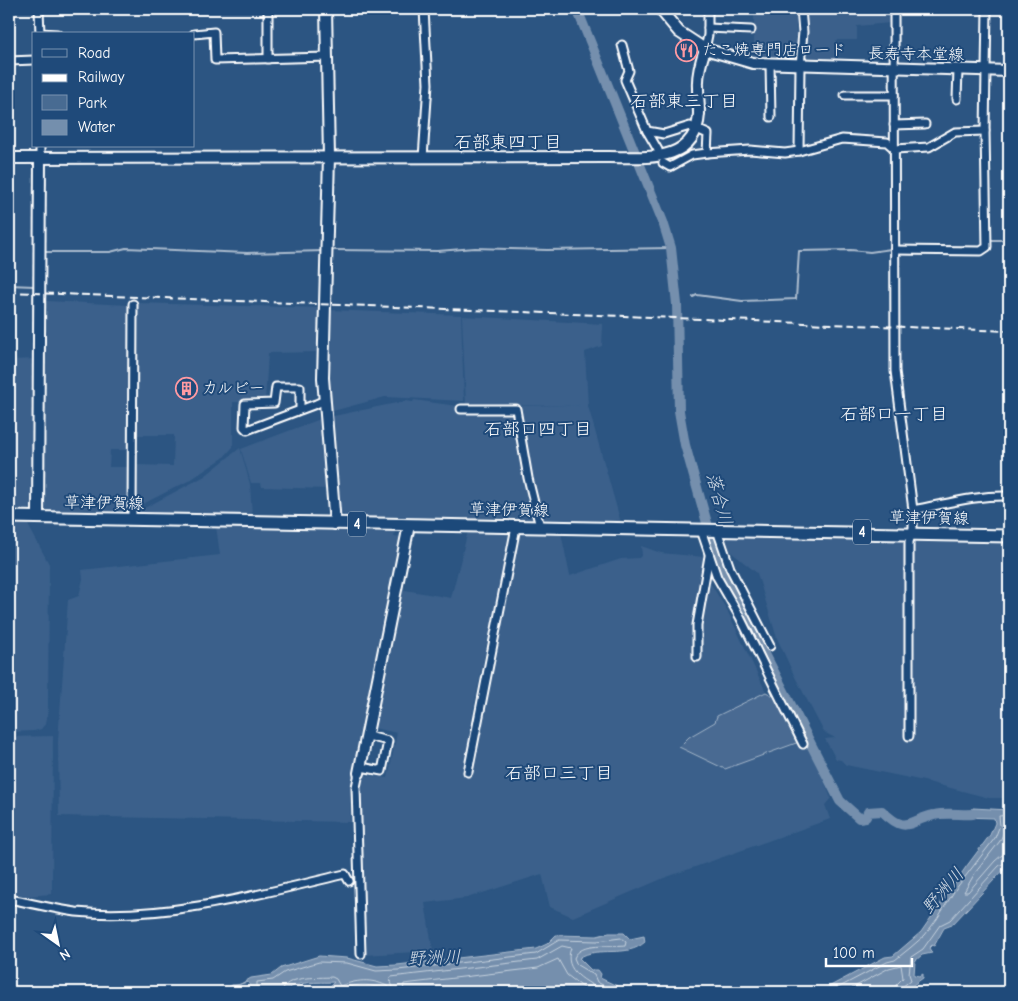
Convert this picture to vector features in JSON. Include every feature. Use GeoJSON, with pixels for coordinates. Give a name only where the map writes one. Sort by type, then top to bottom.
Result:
{"type":"FeatureCollection","features":[{"type":"Feature","properties":{"kind":"main road","name":"草津伊賀線"},"geometry":{"type":"LineString","coordinates":[[9,517],[1009,536]]}},
{"type":"Feature","properties":{"kind":"street"},"geometry":{"type":"LineString","coordinates":[[39,9],[40,32]]}},
{"type":"Feature","properties":{"kind":"street"},"geometry":{"type":"LineString","coordinates":[[268,9],[268,59]]}},
{"type":"Feature","properties":{"kind":"street"},"geometry":{"type":"LineString","coordinates":[[326,9],[329,157],[325,295],[325,400],[334,524]]}},
{"type":"Feature","properties":{"kind":"street"},"geometry":{"type":"LineString","coordinates":[[423,158],[428,84],[424,9]]}},
{"type":"Feature","properties":{"kind":"street","name":"長寿寺本堂線"},"geometry":{"type":"LineString","coordinates":[[660,9],[679,32],[705,49],[746,61],[800,66],[1009,71]]}},
{"type":"Feature","properties":{"kind":"street"},"geometry":{"type":"LineString","coordinates":[[9,158],[644,157],[673,153],[685,145],[696,129],[699,114],[699,71],[705,49],[708,9]]}},
{"type":"Feature","properties":{"kind":"street"},"geometry":{"type":"LineString","coordinates":[[799,151],[800,66],[803,32],[801,9]]}},
{"type":"Feature","properties":{"kind":"street"},"geometry":{"type":"LineString","coordinates":[[894,9],[895,371],[914,528],[909,542],[909,736]]}},
{"type":"Feature","properties":{"kind":"street"},"geometry":{"type":"LineString","coordinates":[[895,250],[981,251],[988,247],[985,131],[987,9]]}},
{"type":"Feature","properties":{"kind":"street"},"geometry":{"type":"LineString","coordinates":[[708,28],[751,30]]}},
{"type":"Feature","properties":{"kind":"street"},"geometry":{"type":"LineString","coordinates":[[195,34],[214,32],[215,60],[328,57]]}},
{"type":"Feature","properties":{"kind":"street"},"geometry":{"type":"LineString","coordinates":[[622,45],[630,71],[625,80],[647,131],[658,150]]}},
{"type":"Feature","properties":{"kind":"street"},"geometry":{"type":"LineString","coordinates":[[9,60],[32,60]]}},
{"type":"Feature","properties":{"kind":"street"},"geometry":{"type":"LineString","coordinates":[[770,64],[770,117]]}},
{"type":"Feature","properties":{"kind":"street"},"geometry":{"type":"LineString","coordinates":[[957,99],[958,70]]}},
{"type":"Feature","properties":{"kind":"street"},"geometry":{"type":"LineString","coordinates":[[845,95],[894,95]]}},
{"type":"Feature","properties":{"kind":"street"},"geometry":{"type":"LineString","coordinates":[[894,125],[925,124]]}},
{"type":"Feature","properties":{"kind":"street"},"geometry":{"type":"LineString","coordinates":[[647,131],[664,134],[685,127],[696,129],[708,134],[707,153]]}},
{"type":"Feature","properties":{"kind":"street"},"geometry":{"type":"LineString","coordinates":[[663,163],[670,167],[692,155],[707,153],[750,150],[770,152],[799,151],[842,139],[887,142],[895,149],[929,147],[955,132],[985,131]]}},
{"type":"Feature","properties":{"kind":"street"},"geometry":{"type":"LineString","coordinates":[[38,517],[40,148]]}},
{"type":"Feature","properties":{"kind":"street"},"geometry":{"type":"LineString","coordinates":[[132,520],[133,304]]}},
{"type":"Feature","properties":{"kind":"street"},"geometry":{"type":"LineString","coordinates":[[300,410],[300,387],[276,386],[274,404],[245,404],[244,427],[247,430],[300,410],[325,400]]}},
{"type":"Feature","properties":{"kind":"street"},"geometry":{"type":"LineString","coordinates":[[461,409],[516,409],[528,478],[540,527]]}},
{"type":"Feature","properties":{"kind":"street"},"geometry":{"type":"LineString","coordinates":[[913,510],[947,504],[956,500],[990,495],[1009,496]]}},
{"type":"Feature","properties":{"kind":"street"},"geometry":{"type":"LineString","coordinates":[[361,954],[356,787],[368,736],[409,525]]}},
{"type":"Feature","properties":{"kind":"street"},"geometry":{"type":"LineString","coordinates":[[468,772],[516,527]]}},
{"type":"Feature","properties":{"kind":"street"},"geometry":{"type":"LineString","coordinates":[[697,657],[695,641],[709,556],[709,530]]}},
{"type":"Feature","properties":{"kind":"street"},"geometry":{"type":"LineString","coordinates":[[709,530],[770,646]]}},
{"type":"Feature","properties":{"kind":"street"},"geometry":{"type":"LineString","coordinates":[[709,556],[717,577],[740,617],[803,744]]}},
{"type":"Feature","properties":{"kind":"street"},"geometry":{"type":"LineString","coordinates":[[360,770],[382,771],[388,741],[368,736]]}},
{"type":"Feature","properties":{"kind":"street"},"geometry":{"type":"LineString","coordinates":[[9,899],[77,912],[170,910],[253,896],[345,874],[349,880]]}},
{"type":"Feature","properties":{"kind":"shaded area"},"geometry":{"type":"Polygon","coordinates":[[[754,9],[796,9],[796,57],[754,56],[754,9]]]}},
{"type":"Feature","properties":{"kind":"shaded area"},"geometry":{"type":"Polygon","coordinates":[[[819,9],[890,9],[890,23],[857,26],[857,40],[836,40],[835,61],[804,61],[803,14],[818,12],[819,9]]]}},
{"type":"Feature","properties":{"kind":"shaded area"},"geometry":{"type":"Polygon","coordinates":[[[46,301],[129,305],[130,450],[110,450],[109,467],[130,467],[128,515],[43,513],[44,303],[46,301]]]}},
{"type":"Feature","properties":{"kind":"shaded area"},"geometry":{"type":"Polygon","coordinates":[[[135,303],[320,308],[320,352],[268,353],[265,402],[233,402],[233,447],[223,458],[190,480],[133,509],[136,465],[173,466],[174,435],[133,435],[135,303]]]}},
{"type":"Feature","properties":{"kind":"shaded area"},"geometry":{"type":"Polygon","coordinates":[[[327,310],[461,315],[464,401],[385,397],[329,412],[326,371],[327,310]]]}},
{"type":"Feature","properties":{"kind":"shaded area"},"geometry":{"type":"Polygon","coordinates":[[[462,316],[603,324],[602,346],[585,352],[588,406],[621,523],[540,521],[519,406],[584,406],[466,405],[462,316]]]}},
{"type":"Feature","properties":{"kind":"shaded area"},"geometry":{"type":"Polygon","coordinates":[[[38,359],[35,508],[29,512],[9,513],[9,360],[38,359]]]}},
{"type":"Feature","properties":{"kind":"shaded area"},"geometry":{"type":"Polygon","coordinates":[[[414,400],[457,406],[461,412],[510,413],[514,415],[533,518],[530,521],[346,517],[338,509],[329,417],[406,401],[413,402],[414,400]]]}},
{"type":"Feature","properties":{"kind":"shaded area"},"geometry":{"type":"Polygon","coordinates":[[[323,418],[329,489],[262,487],[261,483],[251,483],[241,449],[323,418]]]}},
{"type":"Feature","properties":{"kind":"shaded area"},"geometry":{"type":"Polygon","coordinates":[[[240,448],[250,484],[252,516],[137,512],[205,476],[240,448]]]}},
{"type":"Feature","properties":{"kind":"shaded area"},"geometry":{"type":"Polygon","coordinates":[[[27,523],[49,564],[48,711],[46,723],[41,729],[9,732],[9,524],[27,523]]]}},
{"type":"Feature","properties":{"kind":"shaded area"},"geometry":{"type":"Polygon","coordinates":[[[216,526],[395,531],[394,536],[401,537],[352,784],[350,822],[59,816],[58,741],[68,600],[79,596],[83,579],[82,570],[220,555],[216,526]]]}},
{"type":"Feature","properties":{"kind":"shaded area"},"geometry":{"type":"Polygon","coordinates":[[[468,531],[508,532],[510,535],[475,701],[463,774],[472,773],[517,537],[520,534],[561,533],[570,576],[621,559],[639,558],[642,555],[641,546],[661,553],[704,557],[704,574],[693,637],[694,657],[699,641],[709,581],[727,610],[766,692],[717,716],[715,722],[689,737],[725,769],[796,742],[809,745],[831,798],[825,805],[830,819],[664,878],[573,917],[550,907],[542,874],[467,898],[425,903],[433,951],[363,955],[360,785],[365,775],[388,778],[397,733],[374,728],[399,589],[451,598],[468,531]]]}},
{"type":"Feature","properties":{"kind":"shaded area"},"geometry":{"type":"Polygon","coordinates":[[[723,538],[903,539],[905,542],[907,739],[915,738],[913,538],[1009,540],[1009,798],[989,798],[924,781],[846,765],[841,760],[836,759],[825,739],[835,738],[824,732],[794,675],[777,638],[757,573],[726,548],[723,538]]]}},
{"type":"Feature","properties":{"kind":"shaded area"},"geometry":{"type":"Polygon","coordinates":[[[53,736],[52,894],[14,897],[9,895],[9,737],[53,736]]]}},
{"type":"Feature","properties":{"kind":"green space"},"geometry":{"type":"Polygon","coordinates":[[[766,692],[777,698],[799,742],[725,769],[679,747],[689,737],[715,722],[717,716],[766,692]]]}},
{"type":"Feature","properties":{"kind":"water"},"geometry":{"type":"Polygon","coordinates":[[[973,808],[1009,810],[1009,864],[952,925],[944,928],[934,946],[932,945],[929,948],[932,953],[922,955],[915,961],[914,975],[920,976],[923,974],[923,978],[903,992],[819,992],[885,957],[893,956],[921,932],[990,835],[995,823],[994,818],[960,817],[972,811],[973,808]]]}},
{"type":"Feature","properties":{"kind":"water"},"geometry":{"type":"Polygon","coordinates":[[[609,933],[624,933],[630,939],[644,936],[645,942],[629,950],[595,952],[579,958],[591,970],[598,970],[601,974],[600,978],[630,992],[404,992],[400,990],[400,992],[365,985],[325,992],[334,982],[315,982],[289,988],[285,992],[253,992],[248,982],[241,984],[251,978],[272,975],[281,968],[319,956],[347,958],[377,966],[536,949],[547,944],[556,935],[597,936],[609,933]]]}},
{"type":"Feature","properties":{"kind":"water"},"geometry":{"type":"Polygon","coordinates":[[[232,985],[237,985],[233,986],[231,992],[223,992],[232,985]]]}},
{"type":"Feature","properties":{"kind":"waterway","name":"落合川"},"geometry":{"type":"LineString","coordinates":[[577,9],[663,222],[671,248],[677,304],[679,411],[685,445],[718,562],[840,801],[859,818],[866,817],[868,812],[882,811],[891,819],[903,825],[939,814],[973,814]]}},
{"type":"Feature","properties":{"kind":"waterway"},"geometry":{"type":"LineString","coordinates":[[989,243],[992,240],[1009,240]]}},
{"type":"Feature","properties":{"kind":"waterway"},"geometry":{"type":"LineString","coordinates":[[898,247],[919,247]]}},
{"type":"Feature","properties":{"kind":"waterway"},"geometry":{"type":"LineString","coordinates":[[44,252],[110,252],[126,248],[247,253],[324,251]]}},
{"type":"Feature","properties":{"kind":"waterway"},"geometry":{"type":"LineString","coordinates":[[331,250],[438,251],[475,248],[547,250],[671,248]]}},
{"type":"Feature","properties":{"kind":"waterway"},"geometry":{"type":"LineString","coordinates":[[693,297],[697,295],[742,301],[796,299],[799,251],[851,250],[870,252],[891,249]]}},
{"type":"Feature","properties":{"kind":"waterway"},"geometry":{"type":"LineString","coordinates":[[9,285],[34,286],[34,253],[37,253]]}},
{"type":"Feature","properties":{"kind":"railway"},"geometry":{"type":"LineString","coordinates":[[9,292],[1009,331]]}},
{"type":"Feature","properties":{"kind":"place","name":"たこ焼専門店ロード"},"geometry":{"type":"Point","coordinates":[686,50]}},
{"type":"Feature","properties":{"kind":"place","name":"カルビー"},"geometry":{"type":"Point","coordinates":[186,388]}},
{"type":"Feature","properties":{"kind":"district","name":"石部東三丁目"},"geometry":{"type":"Point","coordinates":[684,101]}},
{"type":"Feature","properties":{"kind":"district","name":"石部東四丁目"},"geometry":{"type":"Point","coordinates":[508,142]}},
{"type":"Feature","properties":{"kind":"district","name":"石部口一丁目"},"geometry":{"type":"Point","coordinates":[894,414]}},
{"type":"Feature","properties":{"kind":"district","name":"石部口四丁目"},"geometry":{"type":"Point","coordinates":[538,429]}},
{"type":"Feature","properties":{"kind":"district","name":"石部口三丁目"},"geometry":{"type":"Point","coordinates":[559,773]}},
{"type":"Feature","properties":{"kind":"water label","name":"野洲川"},"geometry":{"type":"Point","coordinates":[943,891]}},
{"type":"Feature","properties":{"kind":"water label","name":"野洲川"},"geometry":{"type":"Point","coordinates":[434,958]}}]}
